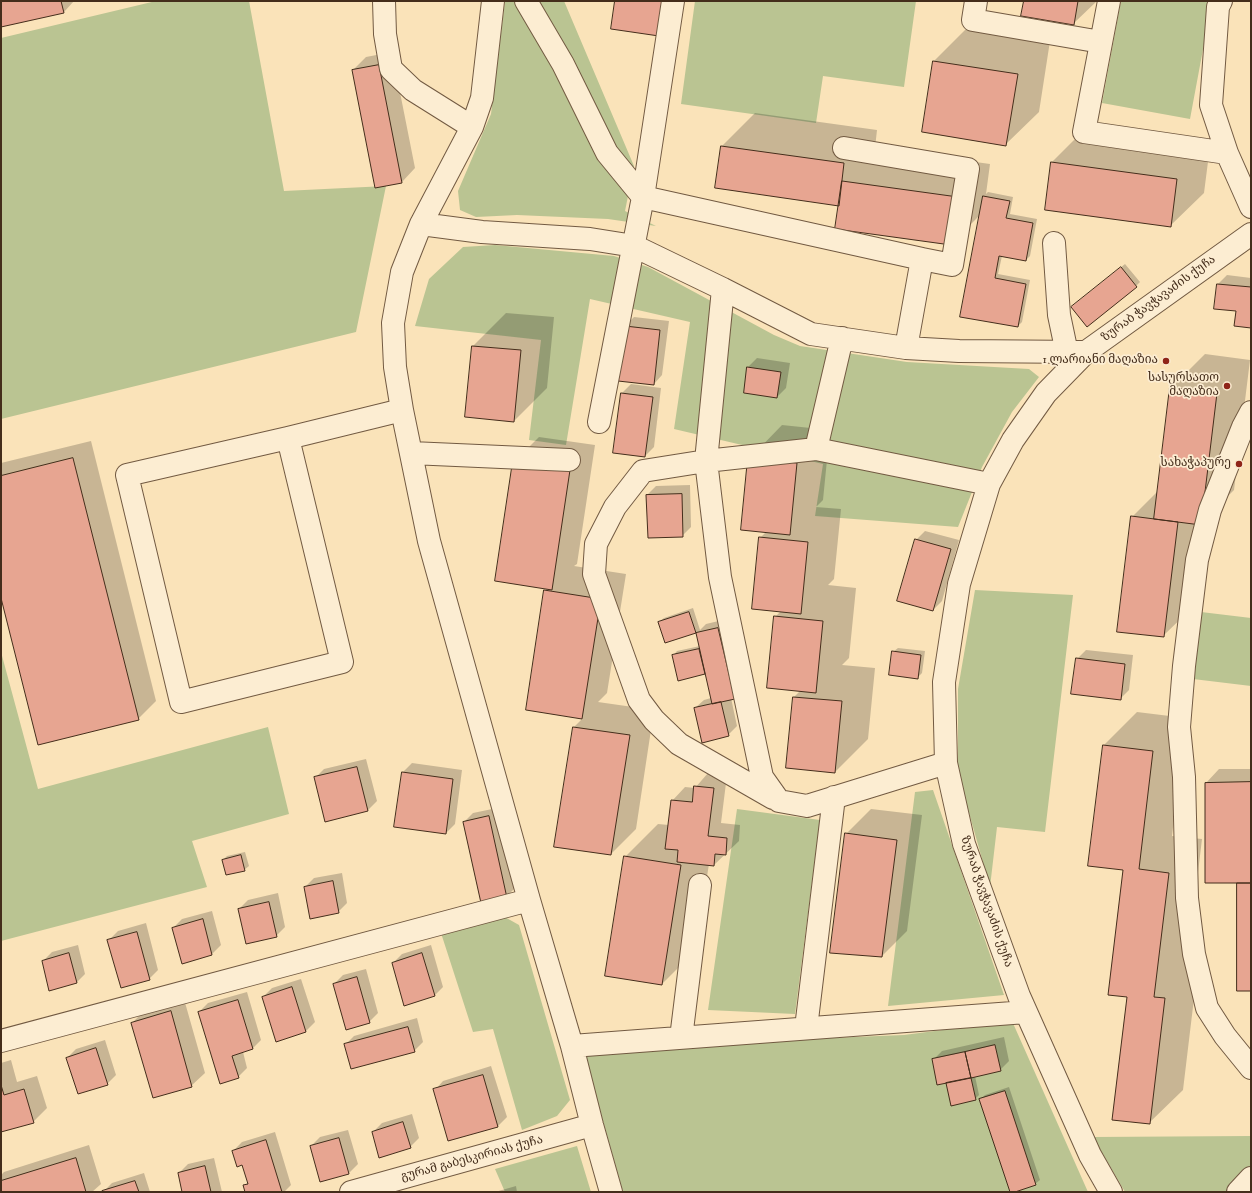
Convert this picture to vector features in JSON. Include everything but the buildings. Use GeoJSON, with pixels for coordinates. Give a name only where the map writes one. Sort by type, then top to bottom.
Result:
{"type":"FeatureCollection","features":[{"type":"Feature","properties":{"kind":"street"},"geometry":{"type":"LineString","coordinates":[[384,1],[385,34],[391,69],[413,90],[472,127]]}},
{"type":"Feature","properties":{"kind":"street"},"geometry":{"type":"LineString","coordinates":[[493,1],[482,98],[472,127],[421,224],[402,272],[393,323],[395,367],[402,410],[429,541],[529,900],[572,1046],[611,1192]]}},
{"type":"Feature","properties":{"kind":"street"},"geometry":{"type":"LineString","coordinates":[[526,1],[563,64],[607,154],[644,198],[952,265],[968,169],[844,148]]}},
{"type":"Feature","properties":{"kind":"street"},"geometry":{"type":"LineString","coordinates":[[600,422],[644,198],[673,1]]}},
{"type":"Feature","properties":{"kind":"street"},"geometry":{"type":"LineString","coordinates":[[976,1],[972,20],[1101,42]]}},
{"type":"Feature","properties":{"kind":"street"},"geometry":{"type":"LineString","coordinates":[[1108,1],[1084,132],[1227,153]]}},
{"type":"Feature","properties":{"kind":"street"},"geometry":{"type":"LineString","coordinates":[[1221,1],[1218,6],[1211,105],[1227,153],[1251,207]]}},
{"type":"Feature","properties":{"kind":"street"},"geometry":{"type":"LineString","coordinates":[[421,224],[482,232],[590,239],[634,246],[811,334],[906,348],[959,351],[1076,352],[1059,315],[1054,243]]}},
{"type":"Feature","properties":{"kind":"street","name":"ზურაბ ჭავჭავაძის ქუჩა"},"geometry":{"type":"LineString","coordinates":[[1111,1192],[1090,1155],[1026,1012],[964,844],[946,763],[944,682],[946,667],[959,584],[989,484],[1013,440],[1046,393],[1076,352],[1251,234]]}},
{"type":"Feature","properties":{"kind":"street"},"geometry":{"type":"LineString","coordinates":[[906,348],[922,259]]}},
{"type":"Feature","properties":{"kind":"street"},"geometry":{"type":"LineString","coordinates":[[723,289],[706,461],[720,577],[762,777],[779,801]]}},
{"type":"Feature","properties":{"kind":"street"},"geometry":{"type":"LineString","coordinates":[[816,449],[842,338]]}},
{"type":"Feature","properties":{"kind":"street"},"geometry":{"type":"LineString","coordinates":[[288,438],[342,662],[181,702],[127,475],[402,410]]}},
{"type":"Feature","properties":{"kind":"street"},"geometry":{"type":"LineString","coordinates":[[1251,412],[1243,428],[1210,510],[1197,560],[1184,666],[1180,727],[1184,778],[1187,898],[1194,954],[1206,1008],[1225,1036],[1251,1068]]}},
{"type":"Feature","properties":{"kind":"street"},"geometry":{"type":"LineString","coordinates":[[946,763],[807,806],[779,801],[679,744],[654,720],[639,700],[594,574],[596,544],[615,507],[643,470],[706,461],[816,449],[989,484]]}},
{"type":"Feature","properties":{"kind":"street"},"geometry":{"type":"LineString","coordinates":[[411,453],[569,460]]}},
{"type":"Feature","properties":{"kind":"street"},"geometry":{"type":"LineString","coordinates":[[806,1028],[834,797]]}},
{"type":"Feature","properties":{"kind":"street"},"geometry":{"type":"LineString","coordinates":[[681,1038],[700,885]]}},
{"type":"Feature","properties":{"kind":"street"},"geometry":{"type":"LineString","coordinates":[[1,1040],[529,900]]}},
{"type":"Feature","properties":{"kind":"street"},"geometry":{"type":"LineString","coordinates":[[572,1046],[1026,1012]]}},
{"type":"Feature","properties":{"kind":"street","name":"გურამ გაბესკირიას ქუჩა"},"geometry":{"type":"LineString","coordinates":[[351,1192],[592,1125]]}},
{"type":"Feature","properties":{"kind":"street"},"geometry":{"type":"LineString","coordinates":[[1238,1192],[1251,1178]]}},
{"type":"Feature","properties":{"kind":"green space"},"geometry":{"type":"Polygon","coordinates":[[[156,1],[249,1],[284,191],[386,186],[356,332],[1,419],[1,38],[156,1]]]}},
{"type":"Feature","properties":{"kind":"green space"},"geometry":{"type":"Polygon","coordinates":[[[505,1],[564,1],[634,166],[625,211],[656,226],[608,219],[517,215],[476,217],[460,210],[458,191],[491,114],[505,1]]]}},
{"type":"Feature","properties":{"kind":"green space"},"geometry":{"type":"Polygon","coordinates":[[[695,1],[916,1],[904,87],[823,76],[816,123],[681,104],[695,1]]]}},
{"type":"Feature","properties":{"kind":"green space"},"geometry":{"type":"Polygon","coordinates":[[[1121,1],[1212,1],[1190,119],[1102,103],[1121,1]]]}},
{"type":"Feature","properties":{"kind":"green space"},"geometry":{"type":"Polygon","coordinates":[[[495,245],[614,256],[648,267],[774,335],[800,346],[907,362],[1029,369],[1039,377],[1012,412],[982,467],[958,527],[815,516],[823,464],[674,429],[690,322],[590,299],[566,445],[529,440],[541,340],[415,326],[429,279],[463,247],[495,245]]]}},
{"type":"Feature","properties":{"kind":"green space"},"geometry":{"type":"Polygon","coordinates":[[[975,590],[1073,595],[1045,832],[997,827],[990,887],[958,774],[958,689],[975,590]]]}},
{"type":"Feature","properties":{"kind":"green space"},"geometry":{"type":"Polygon","coordinates":[[[1201,612],[1251,618],[1251,686],[1193,679],[1201,612]]]}},
{"type":"Feature","properties":{"kind":"green space"},"geometry":{"type":"Polygon","coordinates":[[[1,652],[38,789],[268,727],[289,814],[192,841],[207,887],[1,941],[1,652]]]}},
{"type":"Feature","properties":{"kind":"green space"},"geometry":{"type":"Polygon","coordinates":[[[933,790],[1004,995],[888,1006],[915,792],[933,790]]]}},
{"type":"Feature","properties":{"kind":"green space"},"geometry":{"type":"Polygon","coordinates":[[[737,809],[820,820],[795,1014],[708,1010],[737,809]]]}},
{"type":"Feature","properties":{"kind":"green space"},"geometry":{"type":"Polygon","coordinates":[[[503,916],[519,925],[570,1100],[557,1116],[522,1130],[493,1029],[473,1032],[441,933],[503,916]]]}},
{"type":"Feature","properties":{"kind":"green space"},"geometry":{"type":"Polygon","coordinates":[[[1012,1021],[1088,1192],[623,1192],[584,1054],[705,1043],[904,1035],[1012,1021]]]}},
{"type":"Feature","properties":{"kind":"green space"},"geometry":{"type":"Polygon","coordinates":[[[1251,1136],[1251,1192],[1125,1192],[1093,1137],[1251,1136]]]}},
{"type":"Feature","properties":{"kind":"green space"},"geometry":{"type":"Polygon","coordinates":[[[577,1146],[591,1192],[505,1192],[495,1169],[577,1146]]]}},
{"type":"Feature","properties":{"kind":"place","name":"1 ლარიანი მაღაზია"},"geometry":{"type":"Point","coordinates":[1166,361]}},
{"type":"Feature","properties":{"kind":"place","name":"სასურსათო მაღაზია"},"geometry":{"type":"Point","coordinates":[1227,386]}},
{"type":"Feature","properties":{"kind":"place","name":"სახაჭაპურე"},"geometry":{"type":"Point","coordinates":[1239,464]}}]}
